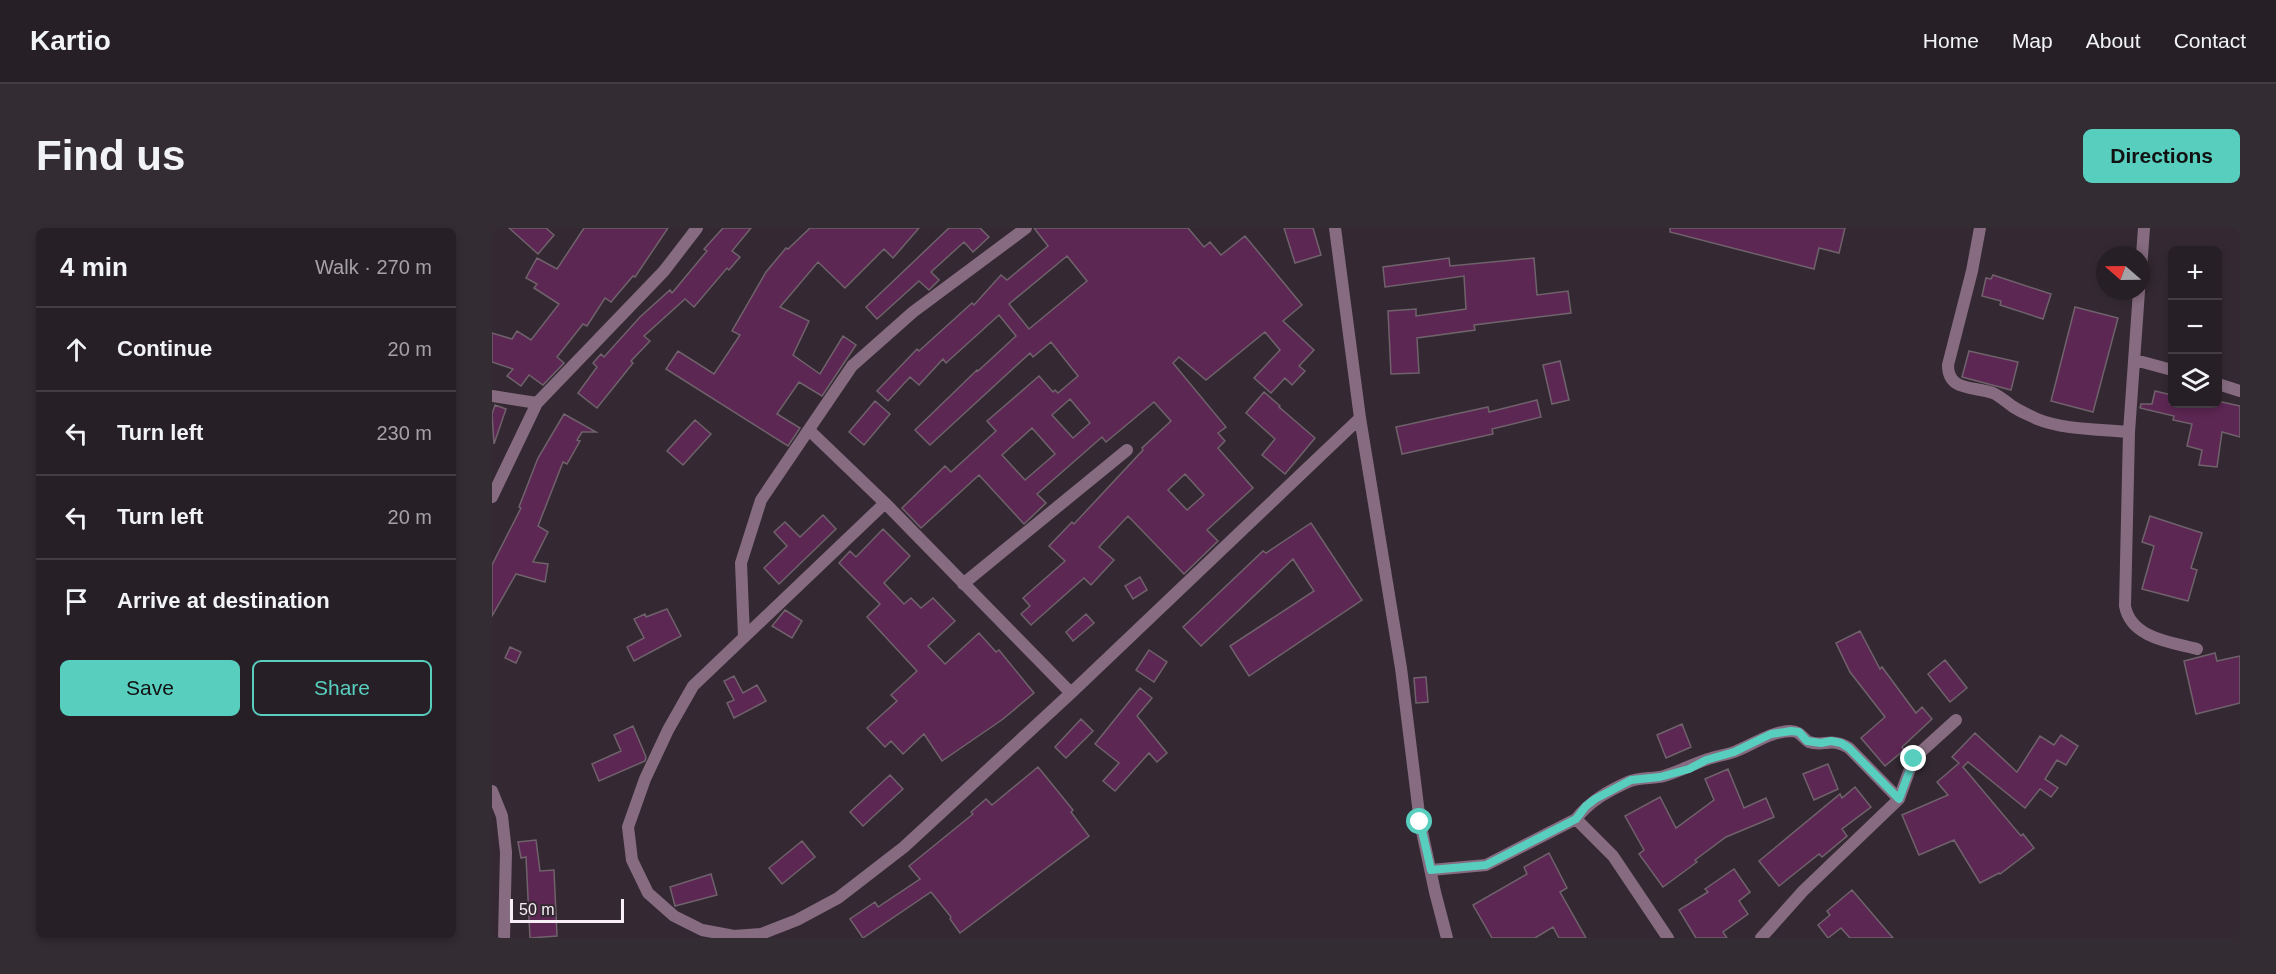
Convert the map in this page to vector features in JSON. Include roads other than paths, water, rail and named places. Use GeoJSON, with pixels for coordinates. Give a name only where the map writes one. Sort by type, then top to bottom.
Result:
{"type":"FeatureCollection","features":[{"type":"Feature","properties":{"kind":"street"},"geometry":{"type":"LineString","coordinates":[[492,497],[537,403],[664,271],[697,228]]}},
{"type":"Feature","properties":{"kind":"street"},"geometry":{"type":"LineString","coordinates":[[744,637],[741,562],[761,500],[852,366],[913,312],[1026,228]]}},
{"type":"Feature","properties":{"kind":"street"},"geometry":{"type":"LineString","coordinates":[[1335,228],[1360,418],[1401,668],[1420,822],[1447,938]]}},
{"type":"Feature","properties":{"kind":"street"},"geometry":{"type":"LineString","coordinates":[[1980,228],[1972,272],[1948,365],[1948,374],[1953,381],[1963,387],[1980,388],[1998,395],[2014,408],[2039,420],[2070,426],[2129,432]]}},
{"type":"Feature","properties":{"kind":"street"},"geometry":{"type":"LineString","coordinates":[[2143,246],[2144,228]]}},
{"type":"Feature","properties":{"kind":"street"},"geometry":{"type":"LineString","coordinates":[[2138,300],[2129,432],[2125,606],[2127,616],[2136,627],[2151,636],[2197,649]]}},
{"type":"Feature","properties":{"kind":"street"},"geometry":{"type":"LineString","coordinates":[[2135,360],[2168,369]]}},
{"type":"Feature","properties":{"kind":"street"},"geometry":{"type":"LineString","coordinates":[[2222,386],[2240,391]]}},
{"type":"Feature","properties":{"kind":"street"},"geometry":{"type":"LineString","coordinates":[[492,396],[537,403]]}},
{"type":"Feature","properties":{"kind":"street"},"geometry":{"type":"LineString","coordinates":[[885,503],[693,686],[649,769],[628,827],[632,860],[648,893],[674,916],[702,930],[734,936],[760,934],[797,920],[838,898],[904,847],[1071,693],[1360,418]]}},
{"type":"Feature","properties":{"kind":"street"},"geometry":{"type":"LineString","coordinates":[[810,431],[885,503],[1071,693]]}},
{"type":"Feature","properties":{"kind":"street"},"geometry":{"type":"LineString","coordinates":[[963,585],[1127,450]]}},
{"type":"Feature","properties":{"kind":"street"},"geometry":{"type":"LineString","coordinates":[[1761,938],[1803,891],[1899,799],[1914,759],[1956,720]]}},
{"type":"Feature","properties":{"kind":"street"},"geometry":{"type":"LineString","coordinates":[[1431,870],[1486,865],[1576,819],[1595,799],[1631,780],[1660,777],[1689,769],[1706,760],[1734,752],[1771,734],[1799,732],[1807,741],[1841,743],[1849,748],[1899,799]]}},
{"type":"Feature","properties":{"kind":"street"},"geometry":{"type":"LineString","coordinates":[[492,791],[502,816],[506,852],[504,938]]}},
{"type":"Feature","properties":{"kind":"street"},"geometry":{"type":"LineString","coordinates":[[1576,819],[1612,856],[1668,938]]}}]}
